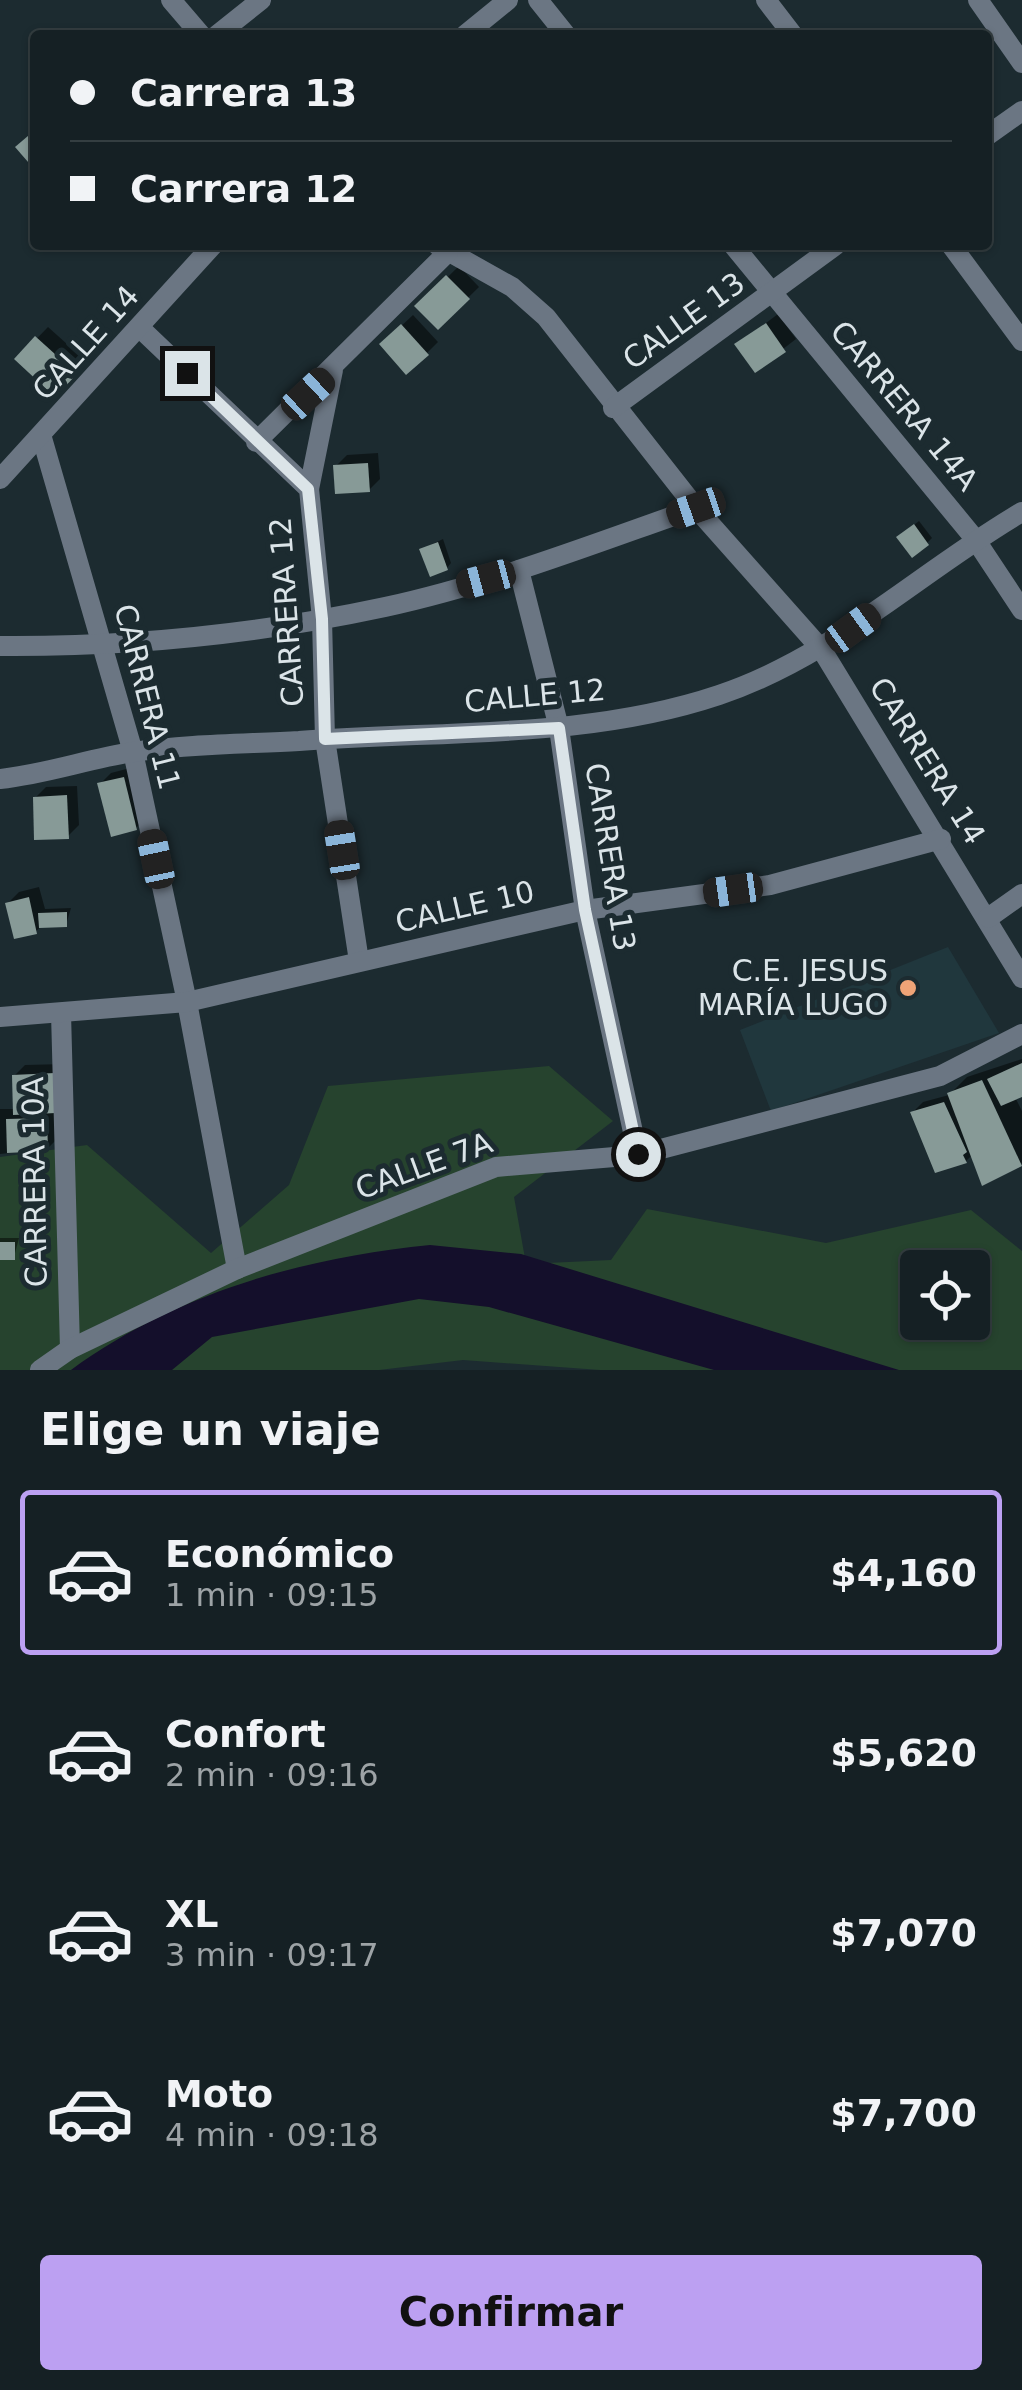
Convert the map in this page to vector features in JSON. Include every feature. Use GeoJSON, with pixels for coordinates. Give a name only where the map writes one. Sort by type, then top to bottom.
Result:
{"type":"FeatureCollection","features":[{"type":"Feature","properties":{"kind":"street"},"geometry":{"type":"LineString","coordinates":[[171,0],[197,30]]}},
{"type":"Feature","properties":{"kind":"street"},"geometry":{"type":"LineString","coordinates":[[223,30],[262,0]]}},
{"type":"Feature","properties":{"kind":"street"},"geometry":{"type":"LineString","coordinates":[[471,30],[508,0]]}},
{"type":"Feature","properties":{"kind":"street"},"geometry":{"type":"LineString","coordinates":[[538,0],[562,30]]}},
{"type":"Feature","properties":{"kind":"street"},"geometry":{"type":"LineString","coordinates":[[766,0],[789,30]]}},
{"type":"Feature","properties":{"kind":"street"},"geometry":{"type":"LineString","coordinates":[[978,0],[1022,63]]}},
{"type":"Feature","properties":{"kind":"street"},"geometry":{"type":"LineString","coordinates":[[992,132],[1022,111]]}},
{"type":"Feature","properties":{"kind":"street","name":"CALLE 14"},"geometry":{"type":"LineString","coordinates":[[0,479],[42,438],[209,250]]}},
{"type":"Feature","properties":{"kind":"street"},"geometry":{"type":"LineString","coordinates":[[256,442],[333,370],[440,250]]}},
{"type":"Feature","properties":{"kind":"street","name":"CARRERA 14"},"geometry":{"type":"LineString","coordinates":[[446,250],[512,286],[546,317],[696,508],[822,650],[941,839],[1022,978]]}},
{"type":"Feature","properties":{"kind":"street","name":"CARRERA 14A"},"geometry":{"type":"LineString","coordinates":[[736,250],[975,539],[1022,610]]}},
{"type":"Feature","properties":{"kind":"street","name":"CALLE 13"},"geometry":{"type":"LineString","coordinates":[[614,408],[829,250]]}},
{"type":"Feature","properties":{"kind":"street"},"geometry":{"type":"LineString","coordinates":[[955,250],[1022,341]]}},
{"type":"Feature","properties":{"kind":"street","name":"CARRERA 12"},"geometry":{"type":"LineString","coordinates":[[140,328],[308,489],[322,619],[325,739],[359,962]]}},
{"type":"Feature","properties":{"kind":"street"},"geometry":{"type":"LineString","coordinates":[[308,489],[333,370]]}},
{"type":"Feature","properties":{"kind":"street","name":"CARRERA 11"},"geometry":{"type":"LineString","coordinates":[[42,438],[106,647],[133,752],[237,1269]]}},
{"type":"Feature","properties":{"kind":"street"},"geometry":{"type":"LineString","coordinates":[[0,646],[106,647],[387,607],[519,570],[696,508]]}},
{"type":"Feature","properties":{"kind":"street","name":"CALLE 12"},"geometry":{"type":"LineString","coordinates":[[0,779],[48,774],[133,752],[559,728],[644,715],[720,695],[822,650],[975,539],[1022,512]]}},
{"type":"Feature","properties":{"kind":"street","name":"CARRERA 13"},"geometry":{"type":"LineString","coordinates":[[519,570],[559,728],[585,910],[638,1154]]}},
{"type":"Feature","properties":{"kind":"street","name":"CALLE 10"},"geometry":{"type":"LineString","coordinates":[[0,1016],[186,1002],[585,910],[770,885],[941,839]]}},
{"type":"Feature","properties":{"kind":"street"},"geometry":{"type":"LineString","coordinates":[[988,918],[1022,894]]}},
{"type":"Feature","properties":{"kind":"street","name":"CARRERA 10A"},"geometry":{"type":"LineString","coordinates":[[61,1013],[70,1349]]}},
{"type":"Feature","properties":{"kind":"street","name":"CALLE 7A"},"geometry":{"type":"LineString","coordinates":[[40,1370],[70,1349],[237,1269],[496,1167],[638,1154],[940,1076],[1022,1034]]}},
{"type":"Feature","properties":{"kind":"shaded area","name":"C.E. JESUS MARÍA LUGO"},"geometry":{"type":"Polygon","coordinates":[[[948,947],[999,1033],[771,1111],[740,1030],[948,947]]]}},
{"type":"Feature","properties":{"kind":"shaded area"},"geometry":{"type":"Polygon","coordinates":[[[430,1245],[521,1254],[899,1370],[714,1370],[489,1307],[419,1299],[212,1337],[172,1370],[71,1370],[153,1320],[242,1284],[335,1259],[430,1245]]]}},
{"type":"Feature","properties":{"kind":"green space"},"geometry":{"type":"Polygon","coordinates":[[[549,1066],[613,1121],[514,1197],[526,1264],[611,1260],[647,1209],[826,1243],[971,1210],[1022,1251],[1022,1370],[600,1370],[463,1360],[379,1370],[0,1370],[0,1157],[87,1145],[211,1253],[289,1185],[328,1086],[549,1066]]]}},
{"type":"Feature","properties":{"kind":"building"},"geometry":{"type":"Polygon","coordinates":[[[30,134],[30,164],[15,147],[30,134]]]}},
{"type":"Feature","properties":{"kind":"building"},"geometry":{"type":"Polygon","coordinates":[[[446,275],[470,299],[438,330],[414,306],[446,275]]]}},
{"type":"Feature","properties":{"kind":"building"},"geometry":{"type":"Polygon","coordinates":[[[766,323],[786,352],[755,373],[734,344],[766,323]]]}},
{"type":"Feature","properties":{"kind":"building"},"geometry":{"type":"Polygon","coordinates":[[[401,324],[429,355],[406,375],[379,344],[401,324]]]}},
{"type":"Feature","properties":{"kind":"building"},"geometry":{"type":"Polygon","coordinates":[[[35,336],[77,374],[55,397],[14,359],[35,336]]]}},
{"type":"Feature","properties":{"kind":"building"},"geometry":{"type":"Polygon","coordinates":[[[368,463],[370,492],[335,494],[333,465],[368,463]]]}},
{"type":"Feature","properties":{"kind":"building"},"geometry":{"type":"Polygon","coordinates":[[[914,524],[929,545],[912,558],[896,537],[914,524]]]}},
{"type":"Feature","properties":{"kind":"building"},"geometry":{"type":"Polygon","coordinates":[[[438,542],[448,570],[430,577],[419,549],[438,542]]]}},
{"type":"Feature","properties":{"kind":"building"},"geometry":{"type":"Polygon","coordinates":[[[124,777],[137,830],[111,837],[97,783],[124,777]]]}},
{"type":"Feature","properties":{"kind":"building"},"geometry":{"type":"Polygon","coordinates":[[[67,795],[69,839],[34,840],[33,797],[67,795]]]}},
{"type":"Feature","properties":{"kind":"building"},"geometry":{"type":"Polygon","coordinates":[[[29,897],[37,934],[14,939],[5,903],[29,897]]]}},
{"type":"Feature","properties":{"kind":"building"},"geometry":{"type":"Polygon","coordinates":[[[67,912],[67,927],[39,928],[38,913],[67,912]]]}},
{"type":"Feature","properties":{"kind":"building"},"geometry":{"type":"Polygon","coordinates":[[[1022,1063],[1022,1097],[1001,1106],[987,1079],[1022,1063]]]}},
{"type":"Feature","properties":{"kind":"building"},"geometry":{"type":"Polygon","coordinates":[[[55,1073],[56,1113],[13,1115],[12,1075],[55,1073]]]}},
{"type":"Feature","properties":{"kind":"building"},"geometry":{"type":"Polygon","coordinates":[[[982,1080],[1022,1166],[982,1186],[947,1093],[982,1080]]]}},
{"type":"Feature","properties":{"kind":"building"},"geometry":{"type":"Polygon","coordinates":[[[944,1102],[967,1152],[963,1155],[967,1163],[935,1173],[910,1112],[944,1102]]]}},
{"type":"Feature","properties":{"kind":"building"},"geometry":{"type":"Polygon","coordinates":[[[47,1118],[48,1151],[7,1153],[6,1119],[47,1118]]]}},
{"type":"Feature","properties":{"kind":"building"},"geometry":{"type":"Polygon","coordinates":[[[0,1242],[15,1242],[15,1260],[0,1260],[0,1242]]]}},
{"type":"Feature","properties":{"kind":"place","name":"C.E. JESUS MARÍA LUGO"},"geometry":{"type":"Point","coordinates":[908,988]}},
{"type":"Feature","properties":{"kind":"route"},"geometry":{"type":"LineString","coordinates":[[187,373],[308,489],[322,619],[325,739],[559,728],[585,910],[638,1154]]}}]}
